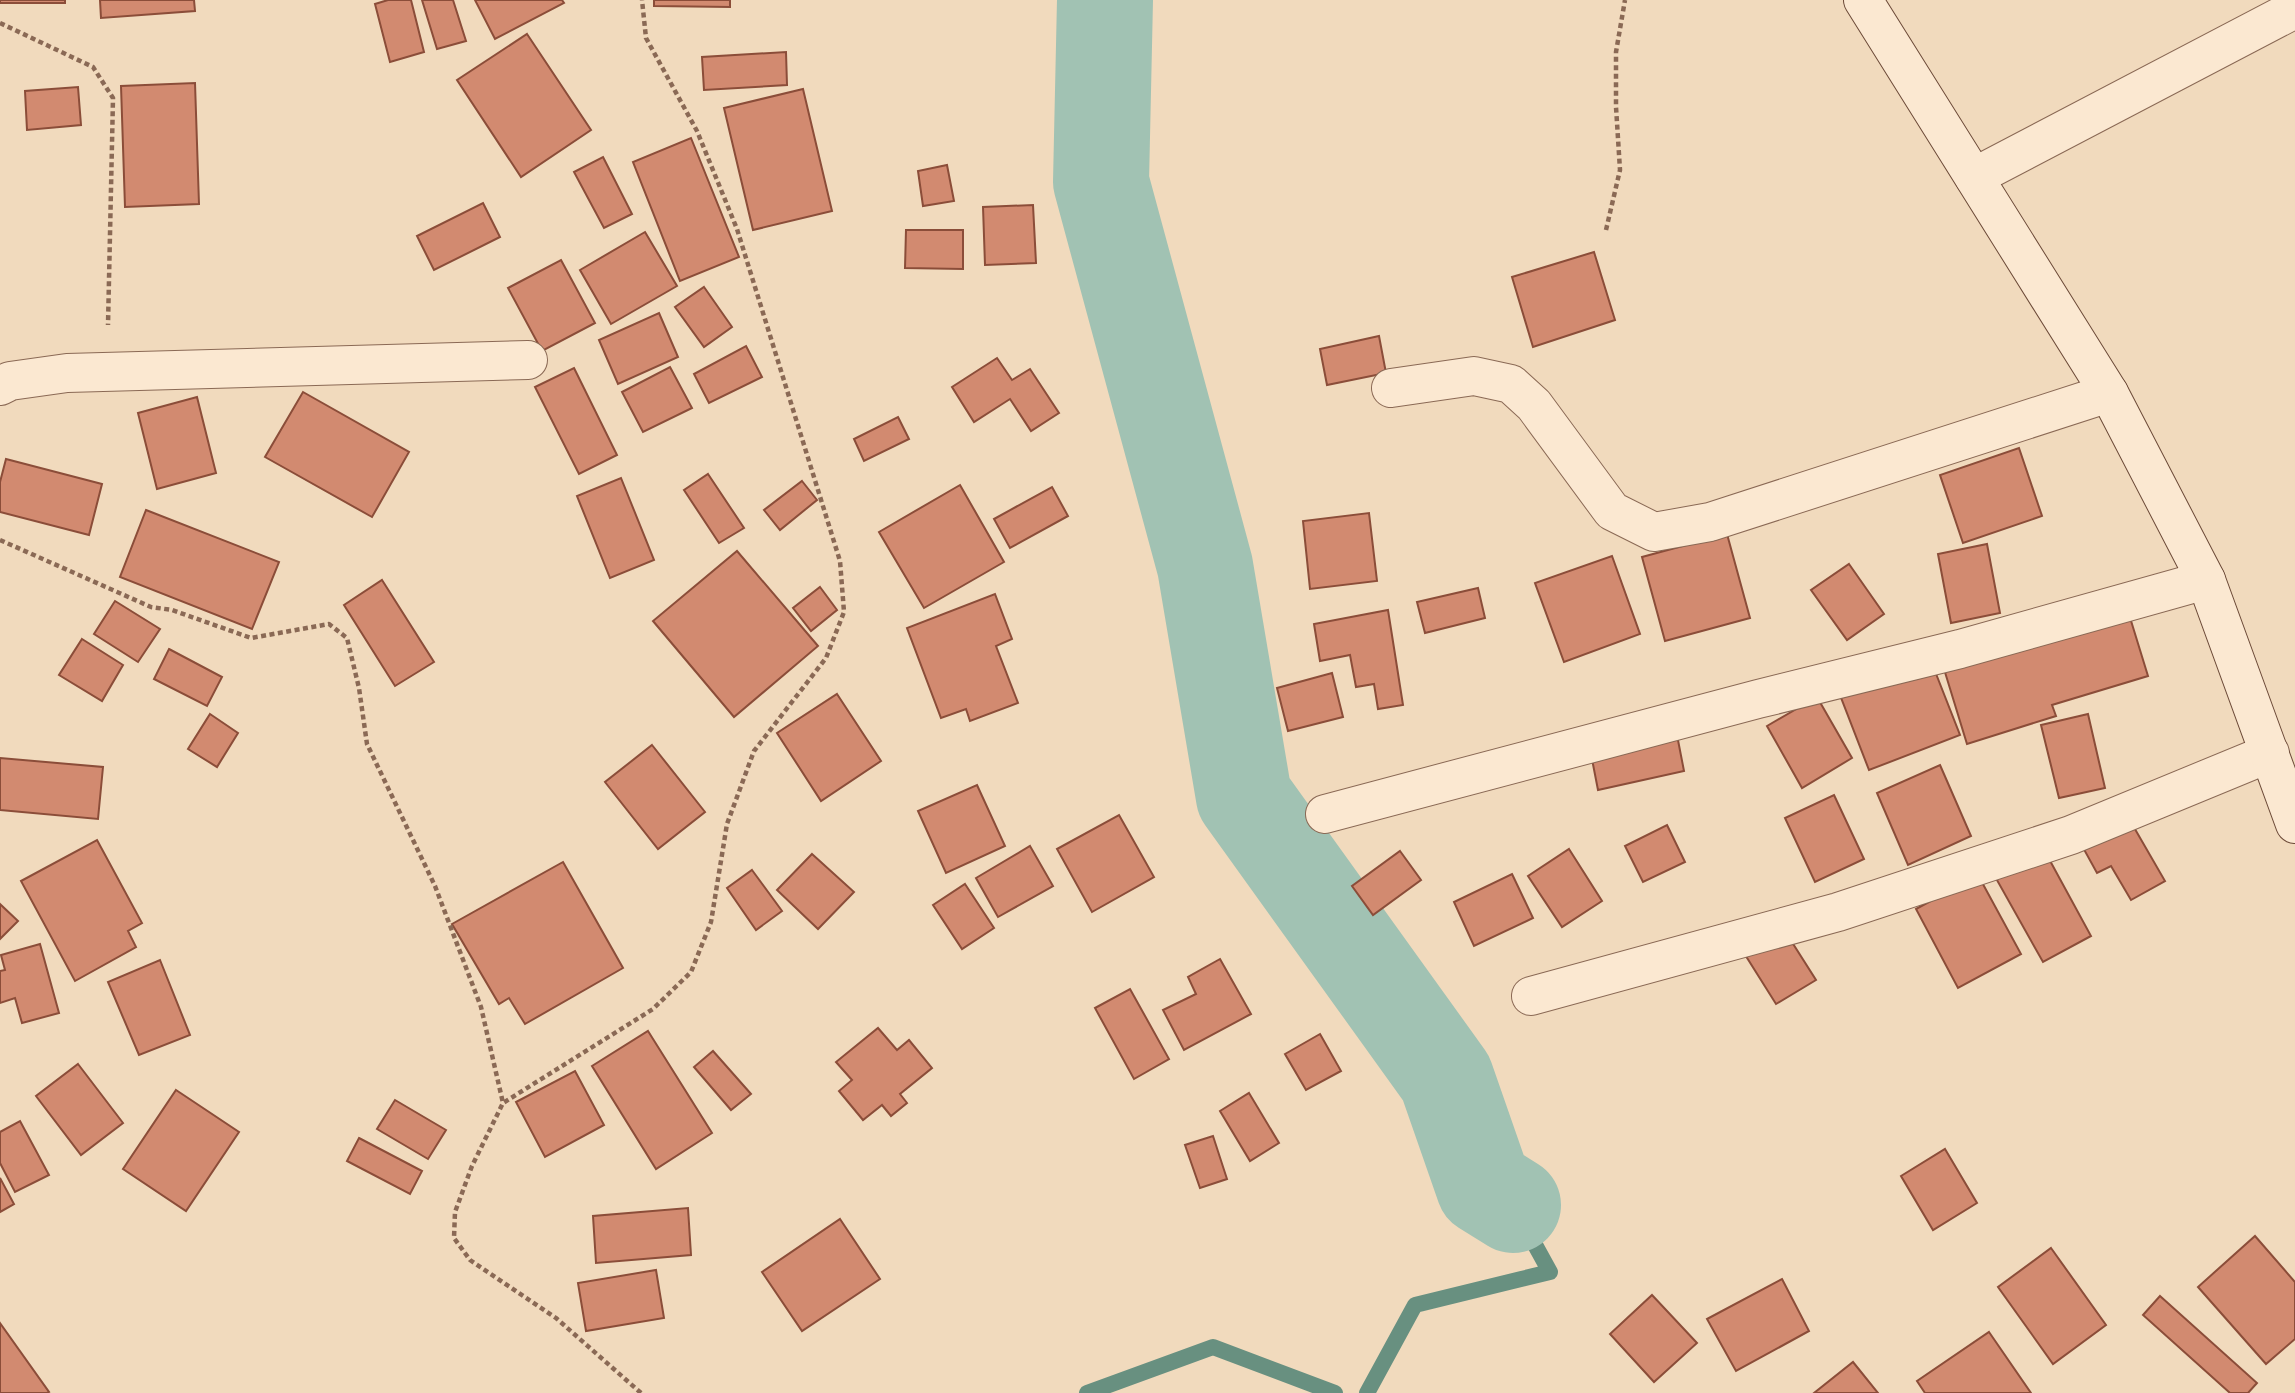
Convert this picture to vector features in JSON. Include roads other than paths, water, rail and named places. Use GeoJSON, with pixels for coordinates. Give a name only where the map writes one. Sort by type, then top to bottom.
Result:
{"type":"FeatureCollection","features":[{"type":"Feature","properties":{"kind":"street"},"geometry":{"type":"LineString","coordinates":[[1863,0],[2109,393],[2206,580],[2295,824]]}},
{"type":"Feature","properties":{"kind":"street"},"geometry":{"type":"LineString","coordinates":[[1974,177],[2295,9]]}},
{"type":"Feature","properties":{"kind":"street"},"geometry":{"type":"LineString","coordinates":[[0,386],[10,381],[68,373],[528,360]]}},
{"type":"Feature","properties":{"kind":"street"},"geometry":{"type":"LineString","coordinates":[[1391,388],[1474,376],[1511,384],[1534,405],[1612,511],[1654,532],[1710,522],[2109,393]]}},
{"type":"Feature","properties":{"kind":"street"},"geometry":{"type":"LineString","coordinates":[[1325,814],[1758,699],[1960,649],[2206,580]]}},
{"type":"Feature","properties":{"kind":"street"},"geometry":{"type":"LineString","coordinates":[[1531,996],[1839,912],[2071,835],[2270,753]]}},
{"type":"Feature","properties":{"kind":"waterway"},"geometry":{"type":"LineString","coordinates":[[1105,0],[1101,182],[1205,566],[1244,797],[1446,1078],[1484,1187],[1513,1205]]}},
{"type":"Feature","properties":{"kind":"waterway"},"geometry":{"type":"LineString","coordinates":[[1367,1393],[1415,1305],[1550,1272],[1513,1205]]}},
{"type":"Feature","properties":{"kind":"waterway"},"geometry":{"type":"LineString","coordinates":[[1087,1393],[1213,1347],[1335,1393]]}}]}
